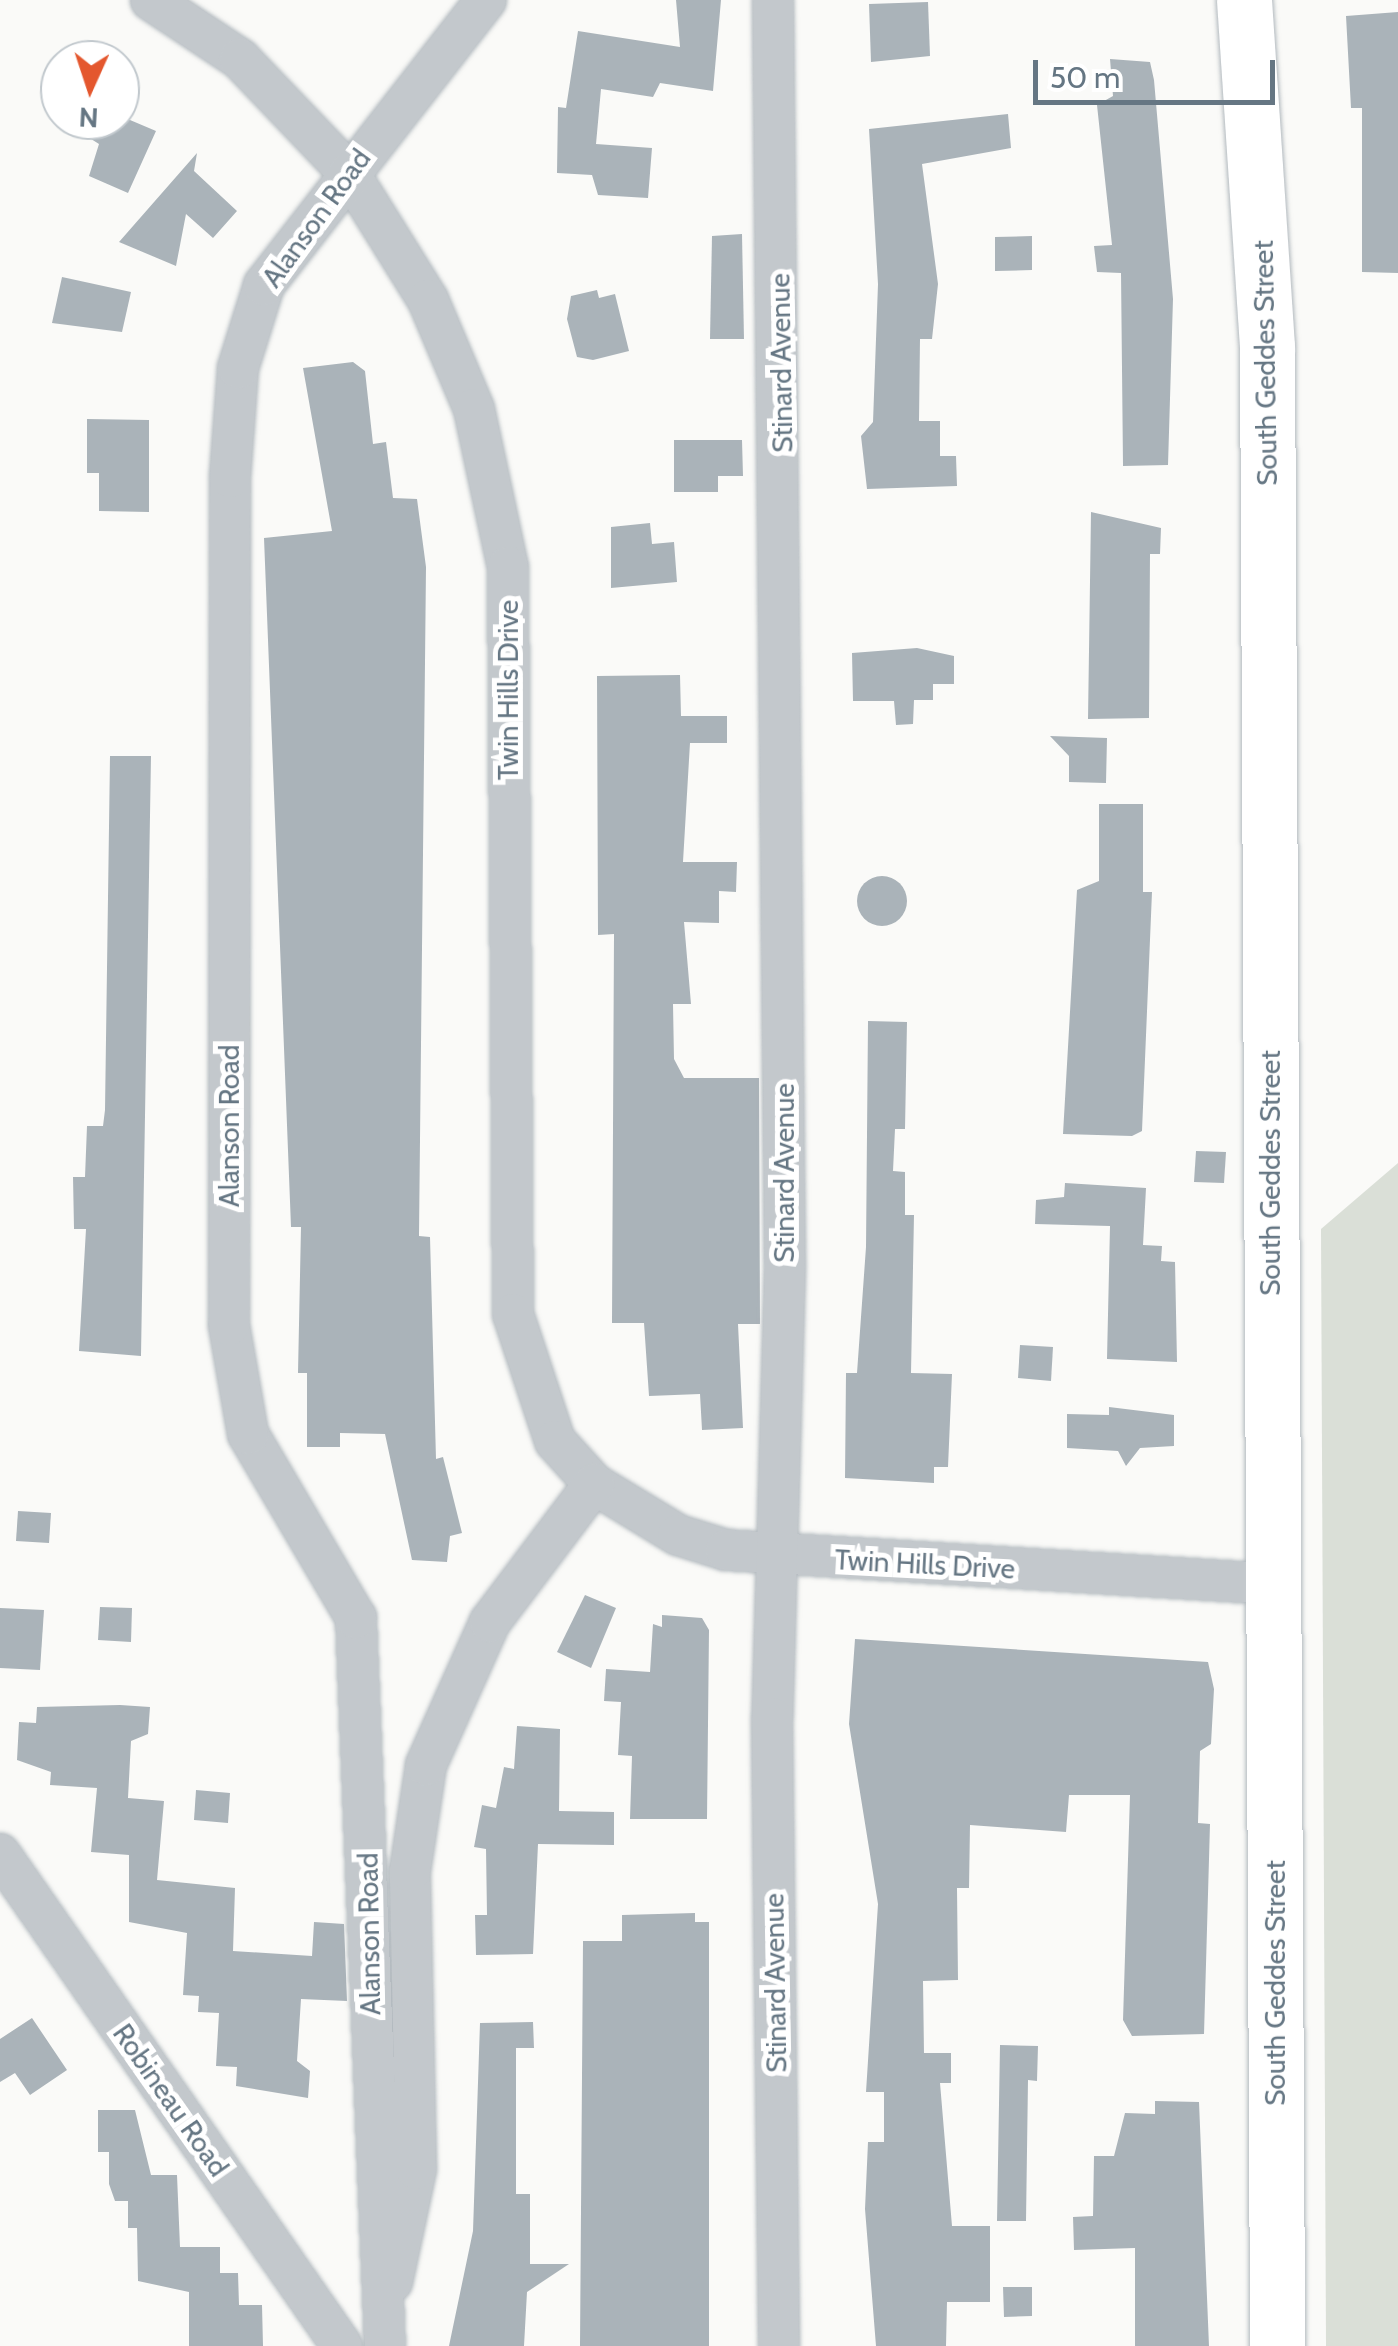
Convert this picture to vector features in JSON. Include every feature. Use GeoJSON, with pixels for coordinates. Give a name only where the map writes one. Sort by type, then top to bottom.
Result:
{"type":"FeatureCollection","features":[{"type":"Feature","properties":{"kind":"main road","name":"South Geddes Street"},"geometry":{"type":"LineString","coordinates":[[1244,0],[1268,348],[1276,2346]]}},
{"type":"Feature","properties":{"kind":"street","name":"Twin Hills Drive"},"geometry":{"type":"LineString","coordinates":[[151,0],[240,59],[349,173],[428,300],[474,409],[503,517],[513,1314],[542,1415],[594,1484],[678,1535],[776,1556],[1273,1584]]}},
{"type":"Feature","properties":{"kind":"street","name":"Alanson Road"},"geometry":{"type":"LineString","coordinates":[[386,2346],[386,2301],[374,2194],[356,1618],[248,1434],[229,1325],[230,476],[238,368],[264,284],[486,0]]}},
{"type":"Feature","properties":{"kind":"street","name":"Stinard Avenue"},"geometry":{"type":"LineString","coordinates":[[773,0],[785,1266],[776,1556],[779,2346]]}},
{"type":"Feature","properties":{"kind":"street","name":"Alanson Road"},"geometry":{"type":"LineString","coordinates":[[386,2301],[416,2169],[410,1871],[426,1765],[452,1699],[490,1622],[594,1484]]}},
{"type":"Feature","properties":{"kind":"street","name":"Robineau Road"},"geometry":{"type":"LineString","coordinates":[[0,1854],[342,2346]]}},
{"type":"Feature","properties":{"kind":"shaded area"},"geometry":{"type":"Polygon","coordinates":[[[1398,1163],[1398,2346],[1326,2346],[1321,1229],[1398,1163]]]}},
{"type":"Feature","properties":{"kind":"building"},"geometry":{"type":"Polygon","coordinates":[[[676,0],[721,0],[713,91],[660,83],[653,97],[601,89],[596,144],[652,148],[648,198],[598,195],[592,175],[557,173],[558,107],[566,108],[578,31],[680,47],[676,0]]]}},
{"type":"Feature","properties":{"kind":"building"},"geometry":{"type":"Polygon","coordinates":[[[928,2],[930,56],[871,62],[869,4],[928,2]]]}},
{"type":"Feature","properties":{"kind":"building"},"geometry":{"type":"Polygon","coordinates":[[[1398,12],[1398,273],[1362,272],[1362,108],[1351,108],[1346,16],[1398,12]]]}},
{"type":"Feature","properties":{"kind":"building"},"geometry":{"type":"Polygon","coordinates":[[[1110,59],[1150,62],[1154,80],[1173,299],[1168,465],[1123,466],[1121,273],[1097,272],[1094,246],[1112,245],[1097,105],[1113,96],[1110,59]]]}},
{"type":"Feature","properties":{"kind":"building"},"geometry":{"type":"Polygon","coordinates":[[[1008,114],[1011,148],[922,164],[938,284],[932,339],[920,339],[919,421],[940,421],[940,456],[956,456],[957,486],[867,489],[861,436],[873,422],[878,284],[869,129],[1008,114]]]}},
{"type":"Feature","properties":{"kind":"building"},"geometry":{"type":"Polygon","coordinates":[[[140,124],[156,131],[128,193],[89,176],[99,144],[93,140],[140,140],[140,124]]]}},
{"type":"Feature","properties":{"kind":"building"},"geometry":{"type":"Polygon","coordinates":[[[197,153],[194,171],[237,211],[213,238],[186,214],[176,266],[119,242],[197,153]]]}},
{"type":"Feature","properties":{"kind":"building"},"geometry":{"type":"Polygon","coordinates":[[[742,234],[744,339],[710,339],[712,236],[742,234]]]}},
{"type":"Feature","properties":{"kind":"building"},"geometry":{"type":"Polygon","coordinates":[[[1032,236],[1032,270],[995,271],[995,237],[1032,236]]]}},
{"type":"Feature","properties":{"kind":"building"},"geometry":{"type":"Polygon","coordinates":[[[62,277],[131,292],[122,332],[52,323],[62,277]]]}},
{"type":"Feature","properties":{"kind":"building"},"geometry":{"type":"Polygon","coordinates":[[[597,290],[599,298],[615,294],[629,351],[593,360],[577,357],[567,319],[571,296],[597,290]]]}},
{"type":"Feature","properties":{"kind":"building"},"geometry":{"type":"Polygon","coordinates":[[[353,362],[365,371],[373,444],[386,442],[393,498],[417,499],[426,567],[419,1236],[430,1237],[436,1459],[443,1457],[462,1533],[450,1536],[447,1562],[412,1560],[385,1434],[340,1433],[340,1447],[307,1447],[307,1373],[298,1373],[301,1227],[291,1227],[264,538],[332,531],[303,368],[353,362]]]}},
{"type":"Feature","properties":{"kind":"building"},"geometry":{"type":"Polygon","coordinates":[[[87,419],[149,420],[149,512],[99,511],[99,473],[87,473],[87,419]]]}},
{"type":"Feature","properties":{"kind":"building"},"geometry":{"type":"Polygon","coordinates":[[[674,440],[742,440],[743,476],[718,476],[718,492],[674,492],[674,440]]]}},
{"type":"Feature","properties":{"kind":"building"},"geometry":{"type":"Polygon","coordinates":[[[1091,512],[1161,528],[1160,554],[1150,554],[1149,718],[1088,719],[1091,512]]]}},
{"type":"Feature","properties":{"kind":"building"},"geometry":{"type":"Polygon","coordinates":[[[650,523],[652,544],[674,542],[677,582],[611,588],[611,527],[650,523]]]}},
{"type":"Feature","properties":{"kind":"building"},"geometry":{"type":"Polygon","coordinates":[[[917,648],[954,656],[954,684],[933,684],[933,700],[914,700],[913,724],[896,725],[894,701],[853,701],[852,653],[917,648]]]}},
{"type":"Feature","properties":{"kind":"building"},"geometry":{"type":"Polygon","coordinates":[[[680,675],[681,716],[727,716],[727,743],[690,743],[683,862],[737,862],[736,892],[719,891],[719,923],[684,922],[691,1004],[673,1004],[674,1059],[684,1078],[759,1078],[760,1324],[738,1324],[743,1428],[702,1430],[700,1394],[649,1396],[644,1323],[612,1323],[614,934],[598,935],[597,676],[680,675]]]}},
{"type":"Feature","properties":{"kind":"building"},"geometry":{"type":"Polygon","coordinates":[[[1050,736],[1107,738],[1106,783],[1069,782],[1069,756],[1050,736]]]}},
{"type":"Feature","properties":{"kind":"building"},"geometry":{"type":"Polygon","coordinates":[[[110,756],[151,756],[141,1356],[79,1351],[86,1229],[74,1229],[73,1177],[85,1177],[87,1126],[103,1126],[105,1110],[110,756]]]}},
{"type":"Feature","properties":{"kind":"building"},"geometry":{"type":"Polygon","coordinates":[[[1099,804],[1143,804],[1143,892],[1152,892],[1142,1131],[1132,1136],[1063,1134],[1077,890],[1099,881],[1099,804]]]}},
{"type":"Feature","properties":{"kind":"building"},"geometry":{"type":"Polygon","coordinates":[[[882,876],[900,883],[907,901],[900,919],[882,926],[864,919],[857,901],[864,883],[882,876]]]}},
{"type":"Feature","properties":{"kind":"building"},"geometry":{"type":"Polygon","coordinates":[[[868,1021],[907,1022],[905,1129],[895,1129],[893,1171],[905,1172],[905,1215],[914,1215],[911,1373],[952,1374],[948,1467],[934,1467],[934,1483],[845,1478],[846,1373],[857,1373],[866,1247],[868,1021]]]}},
{"type":"Feature","properties":{"kind":"building"},"geometry":{"type":"Polygon","coordinates":[[[1196,1151],[1226,1152],[1224,1183],[1194,1182],[1196,1151]]]}},
{"type":"Feature","properties":{"kind":"building"},"geometry":{"type":"Polygon","coordinates":[[[1065,1183],[1146,1188],[1143,1245],[1162,1246],[1161,1261],[1175,1262],[1177,1362],[1107,1359],[1110,1226],[1035,1224],[1036,1200],[1064,1197],[1065,1183]]]}},
{"type":"Feature","properties":{"kind":"building"},"geometry":{"type":"Polygon","coordinates":[[[1020,1345],[1053,1347],[1051,1381],[1018,1378],[1020,1345]]]}},
{"type":"Feature","properties":{"kind":"building"},"geometry":{"type":"Polygon","coordinates":[[[1109,1407],[1174,1415],[1174,1446],[1140,1448],[1126,1466],[1118,1451],[1067,1448],[1067,1414],[1109,1415],[1109,1407]]]}},
{"type":"Feature","properties":{"kind":"building"},"geometry":{"type":"Polygon","coordinates":[[[18,1511],[51,1513],[49,1543],[16,1541],[18,1511]]]}},
{"type":"Feature","properties":{"kind":"building"},"geometry":{"type":"Polygon","coordinates":[[[585,1595],[616,1608],[591,1668],[557,1652],[585,1595]]]}},
{"type":"Feature","properties":{"kind":"building"},"geometry":{"type":"Polygon","coordinates":[[[100,1607],[132,1608],[131,1642],[98,1640],[100,1607]]]}},
{"type":"Feature","properties":{"kind":"building"},"geometry":{"type":"Polygon","coordinates":[[[0,1608],[44,1610],[40,1670],[0,1668],[0,1608]]]}},
{"type":"Feature","properties":{"kind":"building"},"geometry":{"type":"Polygon","coordinates":[[[662,1615],[702,1618],[709,1630],[707,1819],[630,1819],[632,1756],[618,1755],[621,1702],[604,1701],[606,1669],[650,1672],[653,1624],[662,1627],[662,1615]]]}},
{"type":"Feature","properties":{"kind":"building"},"geometry":{"type":"Polygon","coordinates":[[[855,1639],[1208,1662],[1214,1689],[1211,1744],[1200,1751],[1198,1823],[1210,1824],[1204,2034],[1132,2036],[1123,2020],[1130,1795],[1069,1795],[1066,1832],[970,1825],[969,1888],[957,1888],[958,1980],[923,1981],[924,2053],[951,2053],[951,2083],[940,2083],[952,2226],[990,2226],[990,2302],[947,2302],[946,2346],[876,2346],[865,2209],[868,2142],[884,2142],[884,2092],[866,2092],[878,1904],[849,1724],[855,1639]]]}},
{"type":"Feature","properties":{"kind":"building"},"geometry":{"type":"Polygon","coordinates":[[[37,1707],[150,1707],[148,1734],[131,1741],[128,1798],[164,1801],[157,1880],[235,1888],[233,1951],[312,1956],[314,1922],[344,1924],[347,2001],[301,1999],[297,2061],[310,2071],[308,2098],[236,2086],[237,2067],[216,2066],[219,2013],[198,2012],[199,1996],[183,1995],[187,1933],[129,1922],[129,1855],[91,1852],[97,1788],[50,1785],[51,1772],[17,1760],[19,1722],[36,1723],[37,1707]]]}},
{"type":"Feature","properties":{"kind":"building"},"geometry":{"type":"Polygon","coordinates":[[[517,1726],[560,1729],[559,1811],[614,1812],[614,1845],[538,1844],[533,1954],[476,1955],[475,1915],[487,1915],[486,1849],[474,1847],[482,1805],[496,1808],[504,1767],[514,1769],[517,1726]]]}},
{"type":"Feature","properties":{"kind":"building"},"geometry":{"type":"Polygon","coordinates":[[[196,1790],[230,1793],[228,1823],[194,1820],[196,1790]]]}},
{"type":"Feature","properties":{"kind":"building"},"geometry":{"type":"Polygon","coordinates":[[[695,1913],[695,1922],[709,1922],[709,2346],[580,2346],[583,1941],[622,1941],[622,1915],[695,1913]]]}},
{"type":"Feature","properties":{"kind":"building"},"geometry":{"type":"Polygon","coordinates":[[[32,2018],[67,2070],[30,2095],[15,2073],[0,2082],[0,2039],[32,2018]]]}},
{"type":"Feature","properties":{"kind":"building"},"geometry":{"type":"Polygon","coordinates":[[[533,2022],[534,2048],[516,2048],[516,2194],[530,2194],[530,2264],[569,2264],[527,2292],[524,2346],[449,2346],[473,2231],[480,2023],[533,2022]]]}},
{"type":"Feature","properties":{"kind":"building"},"geometry":{"type":"Polygon","coordinates":[[[1000,2045],[1038,2046],[1037,2081],[1028,2080],[1026,2221],[997,2221],[1000,2045]]]}},
{"type":"Feature","properties":{"kind":"building"},"geometry":{"type":"Polygon","coordinates":[[[1155,2101],[1199,2102],[1209,2346],[1135,2346],[1135,2248],[1074,2250],[1073,2217],[1093,2216],[1094,2156],[1114,2156],[1125,2113],[1155,2114],[1155,2101]]]}},
{"type":"Feature","properties":{"kind":"building"},"geometry":{"type":"Polygon","coordinates":[[[98,2110],[135,2110],[151,2175],[177,2175],[180,2247],[220,2247],[220,2273],[238,2273],[239,2305],[262,2305],[263,2346],[189,2346],[189,2292],[138,2281],[137,2228],[128,2228],[128,2201],[115,2201],[109,2184],[109,2152],[98,2152],[98,2110]]]}},
{"type":"Feature","properties":{"kind":"building"},"geometry":{"type":"Polygon","coordinates":[[[1003,2287],[1032,2287],[1032,2316],[1004,2317],[1003,2287]]]}}]}
